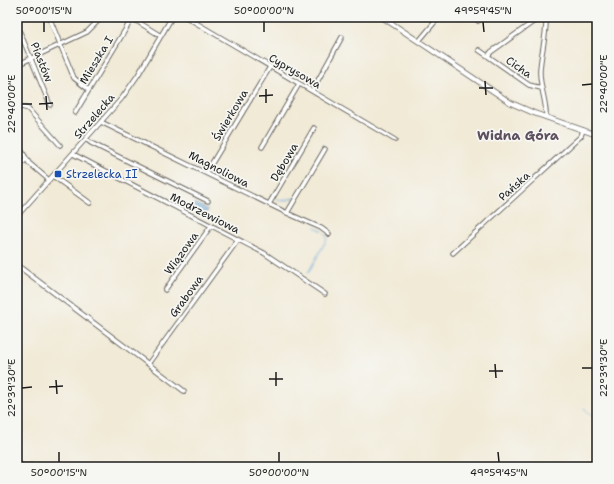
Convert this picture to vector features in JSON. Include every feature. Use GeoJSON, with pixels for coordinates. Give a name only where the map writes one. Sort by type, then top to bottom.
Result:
{"type":"FeatureCollection","features":[{"type":"Feature","properties":{"kind":"main road"},"geometry":{"type":"LineString","coordinates":[[382,17],[511,103],[546,117],[597,134]]}},
{"type":"Feature","properties":{"kind":"street"},"geometry":{"type":"LineString","coordinates":[[49,17],[74,78],[89,90]]}},
{"type":"Feature","properties":{"kind":"street"},"geometry":{"type":"LineString","coordinates":[[17,65],[61,46],[87,32],[96,25],[102,17]]}},
{"type":"Feature","properties":{"kind":"street"},"geometry":{"type":"LineString","coordinates":[[132,17],[160,36]]}},
{"type":"Feature","properties":{"kind":"street","name":"Mieszka I"},"geometry":{"type":"LineString","coordinates":[[75,114],[132,17]]}},
{"type":"Feature","properties":{"kind":"street","name":"Strzelecka"},"geometry":{"type":"LineString","coordinates":[[17,216],[122,98],[172,17]]}},
{"type":"Feature","properties":{"kind":"street","name":"Cyprysowa"},"geometry":{"type":"LineString","coordinates":[[186,17],[395,140]]}},
{"type":"Feature","properties":{"kind":"street"},"geometry":{"type":"LineString","coordinates":[[419,41],[439,17]]}},
{"type":"Feature","properties":{"kind":"street"},"geometry":{"type":"LineString","coordinates":[[478,21],[484,17]]}},
{"type":"Feature","properties":{"kind":"street","name":"Cicha"},"geometry":{"type":"LineString","coordinates":[[488,56],[491,52],[540,17]]}},
{"type":"Feature","properties":{"kind":"street"},"geometry":{"type":"LineString","coordinates":[[546,17],[540,70],[541,88],[545,103],[546,117]]}},
{"type":"Feature","properties":{"kind":"street","name":"Piastów"},"geometry":{"type":"LineString","coordinates":[[17,26],[50,105]]}},
{"type":"Feature","properties":{"kind":"street"},"geometry":{"type":"LineString","coordinates":[[312,91],[342,37]]}},
{"type":"Feature","properties":{"kind":"street","name":"Cicha"},"geometry":{"type":"LineString","coordinates":[[479,50],[529,85],[541,88]]}},
{"type":"Feature","properties":{"kind":"street","name":"Świerkowa"},"geometry":{"type":"LineString","coordinates":[[206,173],[270,67]]}},
{"type":"Feature","properties":{"kind":"street"},"geometry":{"type":"LineString","coordinates":[[262,147],[299,84]]}},
{"type":"Feature","properties":{"kind":"street"},"geometry":{"type":"LineString","coordinates":[[17,108],[22,107],[28,109],[60,145]]}},
{"type":"Feature","properties":{"kind":"street","name":"Magnoliowa"},"geometry":{"type":"LineString","coordinates":[[101,122],[287,213],[321,228],[329,234]]}},
{"type":"Feature","properties":{"kind":"street","name":"Dębowa"},"geometry":{"type":"LineString","coordinates":[[269,204],[314,128]]}},
{"type":"Feature","properties":{"kind":"street","name":"Pańska"},"geometry":{"type":"LineString","coordinates":[[453,253],[544,171],[581,136],[584,130]]}},
{"type":"Feature","properties":{"kind":"street"},"geometry":{"type":"LineString","coordinates":[[86,138],[91,143],[208,201]]}},
{"type":"Feature","properties":{"kind":"street"},"geometry":{"type":"LineString","coordinates":[[17,143],[26,159],[49,180]]}},
{"type":"Feature","properties":{"kind":"street"},"geometry":{"type":"LineString","coordinates":[[287,213],[325,150]]}},
{"type":"Feature","properties":{"kind":"street","name":"Modrzewiowa"},"geometry":{"type":"LineString","coordinates":[[73,154],[264,252],[325,294]]}},
{"type":"Feature","properties":{"kind":"street"},"geometry":{"type":"LineString","coordinates":[[17,169],[26,159]]}},
{"type":"Feature","properties":{"kind":"street"},"geometry":{"type":"LineString","coordinates":[[53,176],[90,203]]}},
{"type":"Feature","properties":{"kind":"street","name":"Wiązowa"},"geometry":{"type":"LineString","coordinates":[[165,290],[211,226]]}},
{"type":"Feature","properties":{"kind":"street","name":"Grabowa"},"geometry":{"type":"LineString","coordinates":[[148,364],[238,240]]}},
{"type":"Feature","properties":{"kind":"street"},"geometry":{"type":"LineString","coordinates":[[17,265],[184,391]]}},
{"type":"Feature","properties":{"kind":"street"},"geometry":{"type":"LineString","coordinates":[[17,462],[24,467],[44,465],[49,467]]}},
{"type":"Feature","properties":{"kind":"water"},"geometry":{"type":"Polygon","coordinates":[[[195,203],[208,210],[206,214],[197,212],[193,208],[195,203]]]}},
{"type":"Feature","properties":{"kind":"waterway"},"geometry":{"type":"LineString","coordinates":[[277,199],[282,201],[294,198]]}},
{"type":"Feature","properties":{"kind":"waterway"},"geometry":{"type":"LineString","coordinates":[[315,227],[323,231]]}},
{"type":"Feature","properties":{"kind":"waterway"},"geometry":{"type":"LineString","coordinates":[[308,273],[327,239],[325,233]]}},
{"type":"Feature","properties":{"kind":"waterway"},"geometry":{"type":"LineString","coordinates":[[584,408],[597,421]]}},
{"type":"Feature","properties":{"kind":"place","name":"Strzelecka II"},"geometry":{"type":"Point","coordinates":[58,174]}},
{"type":"Feature","properties":{"kind":"district","name":"Widna Góra"},"geometry":{"type":"Point","coordinates":[518,135]}}]}
